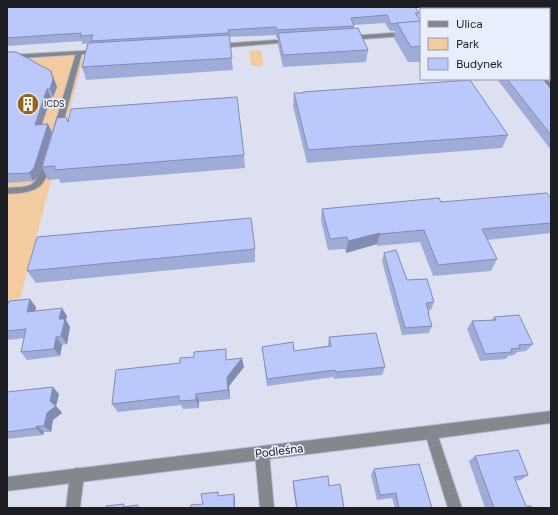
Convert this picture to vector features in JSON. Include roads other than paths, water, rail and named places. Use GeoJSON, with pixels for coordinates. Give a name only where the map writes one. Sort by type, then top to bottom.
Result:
{"type":"FeatureCollection","features":[{"type":"Feature","properties":{"kind":"street"},"geometry":{"type":"LineString","coordinates":[[344,38],[420,33]]}},
{"type":"Feature","properties":{"kind":"street"},"geometry":{"type":"LineString","coordinates":[[211,46],[296,41]]}},
{"type":"Feature","properties":{"kind":"street"},"geometry":{"type":"LineString","coordinates":[[7,57],[110,52]]}},
{"type":"Feature","properties":{"kind":"street"},"geometry":{"type":"LineString","coordinates":[[54,140],[79,53]]}},
{"type":"Feature","properties":{"kind":"street"},"geometry":{"type":"LineString","coordinates":[[544,80],[551,88]]}},
{"type":"Feature","properties":{"kind":"street"},"geometry":{"type":"LineString","coordinates":[[7,192],[38,186],[44,178],[50,155]]}},
{"type":"Feature","properties":{"kind":"street","name":"Podleśna"},"geometry":{"type":"LineString","coordinates":[[7,484],[431,433],[551,417]]}},
{"type":"Feature","properties":{"kind":"street"},"geometry":{"type":"LineString","coordinates":[[431,433],[455,508]]}},
{"type":"Feature","properties":{"kind":"street"},"geometry":{"type":"LineString","coordinates":[[262,453],[267,508]]}},
{"type":"Feature","properties":{"kind":"street"},"geometry":{"type":"LineString","coordinates":[[73,508],[77,475]]}},
{"type":"Feature","properties":{"kind":"place","name":"ICDS"},"geometry":{"type":"Point","coordinates":[28,104]}}]}
